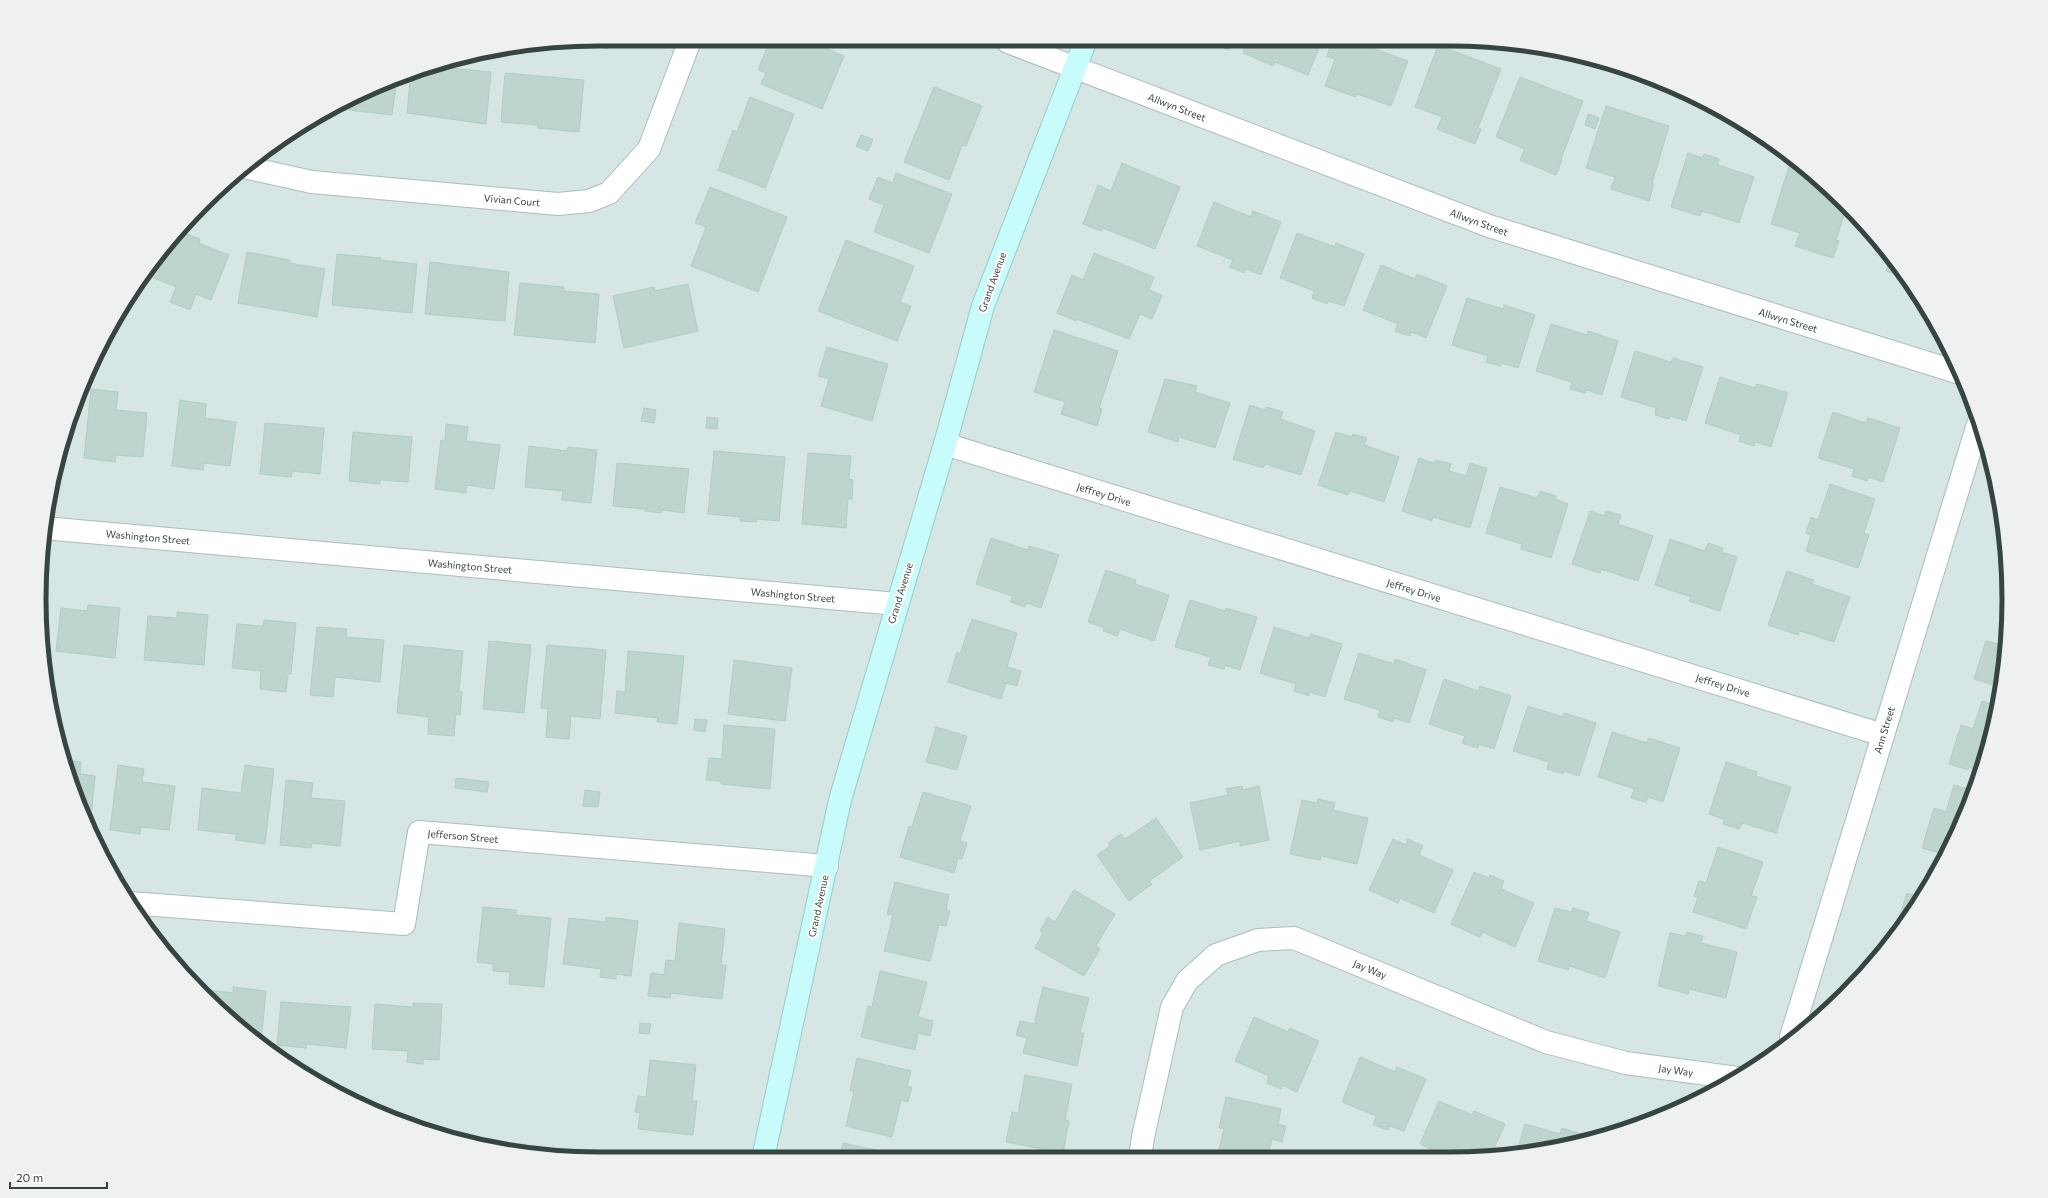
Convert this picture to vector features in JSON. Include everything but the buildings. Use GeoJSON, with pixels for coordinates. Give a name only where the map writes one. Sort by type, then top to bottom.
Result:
{"type":"FeatureCollection","features":[{"type":"Feature","properties":{"kind":"street","name":"Vivian Court"},"geometry":{"type":"LineString","coordinates":[[251,169],[312,182],[558,204],[589,201],[608,193],[649,149],[689,46]]}},
{"type":"Feature","properties":{"kind":"street","name":"Allwyn Street"},"geometry":{"type":"LineString","coordinates":[[1018,46],[1489,226],[1953,371]]}},
{"type":"Feature","properties":{"kind":"street","name":"Grand Avenue"},"geometry":{"type":"LineString","coordinates":[[765,1152],[840,800],[945,444],[983,306],[1083,46]]}},
{"type":"Feature","properties":{"kind":"street","name":"Ann Street"},"geometry":{"type":"LineString","coordinates":[[1792,1033],[1976,431]]}},
{"type":"Feature","properties":{"kind":"street","name":"Jeffrey Drive"},"geometry":{"type":"LineString","coordinates":[[945,444],[1883,735]]}},
{"type":"Feature","properties":{"kind":"street","name":"Washington Street"},"geometry":{"type":"LineString","coordinates":[[51,529],[897,604]]}},
{"type":"Feature","properties":{"kind":"street","name":"Jefferson Street"},"geometry":{"type":"LineString","coordinates":[[137,903],[404,924],[419,832],[827,866]]}},
{"type":"Feature","properties":{"kind":"street","name":"Jay Way"},"geometry":{"type":"LineString","coordinates":[[1141,1152],[1172,1007],[1187,981],[1216,956],[1258,940],[1294,938],[1546,1042],[1626,1063],[1728,1077]]}},
{"type":"Feature","properties":{"kind":"shaded area"},"geometry":{"type":"Polygon","coordinates":[[[563,47],[1485,47],[1557,57],[1627,75],[1694,103],[1726,120],[1786,160],[1814,183],[1865,234],[1888,262],[1909,292],[1945,354],[1973,421],[1983,456],[1991,491],[2001,563],[2001,635],[1997,671],[1991,707],[1973,777],[1945,844],[1928,876],[1888,936],[1865,964],[1814,1015],[1786,1038],[1756,1059],[1726,1078],[1694,1095],[1627,1123],[1557,1141],[1521,1147],[1485,1151],[1449,1152],[563,1151],[491,1141],[421,1123],[354,1095],[322,1078],[262,1038],[234,1015],[183,964],[160,936],[120,876],[88,811],[75,777],[65,742],[57,707],[47,635],[47,563],[57,491],[65,456],[75,421],[88,387],[120,322],[139,292],[160,262],[183,234],[234,183],[262,160],[322,120],[387,88],[421,75],[491,57],[563,47]]]}}]}
